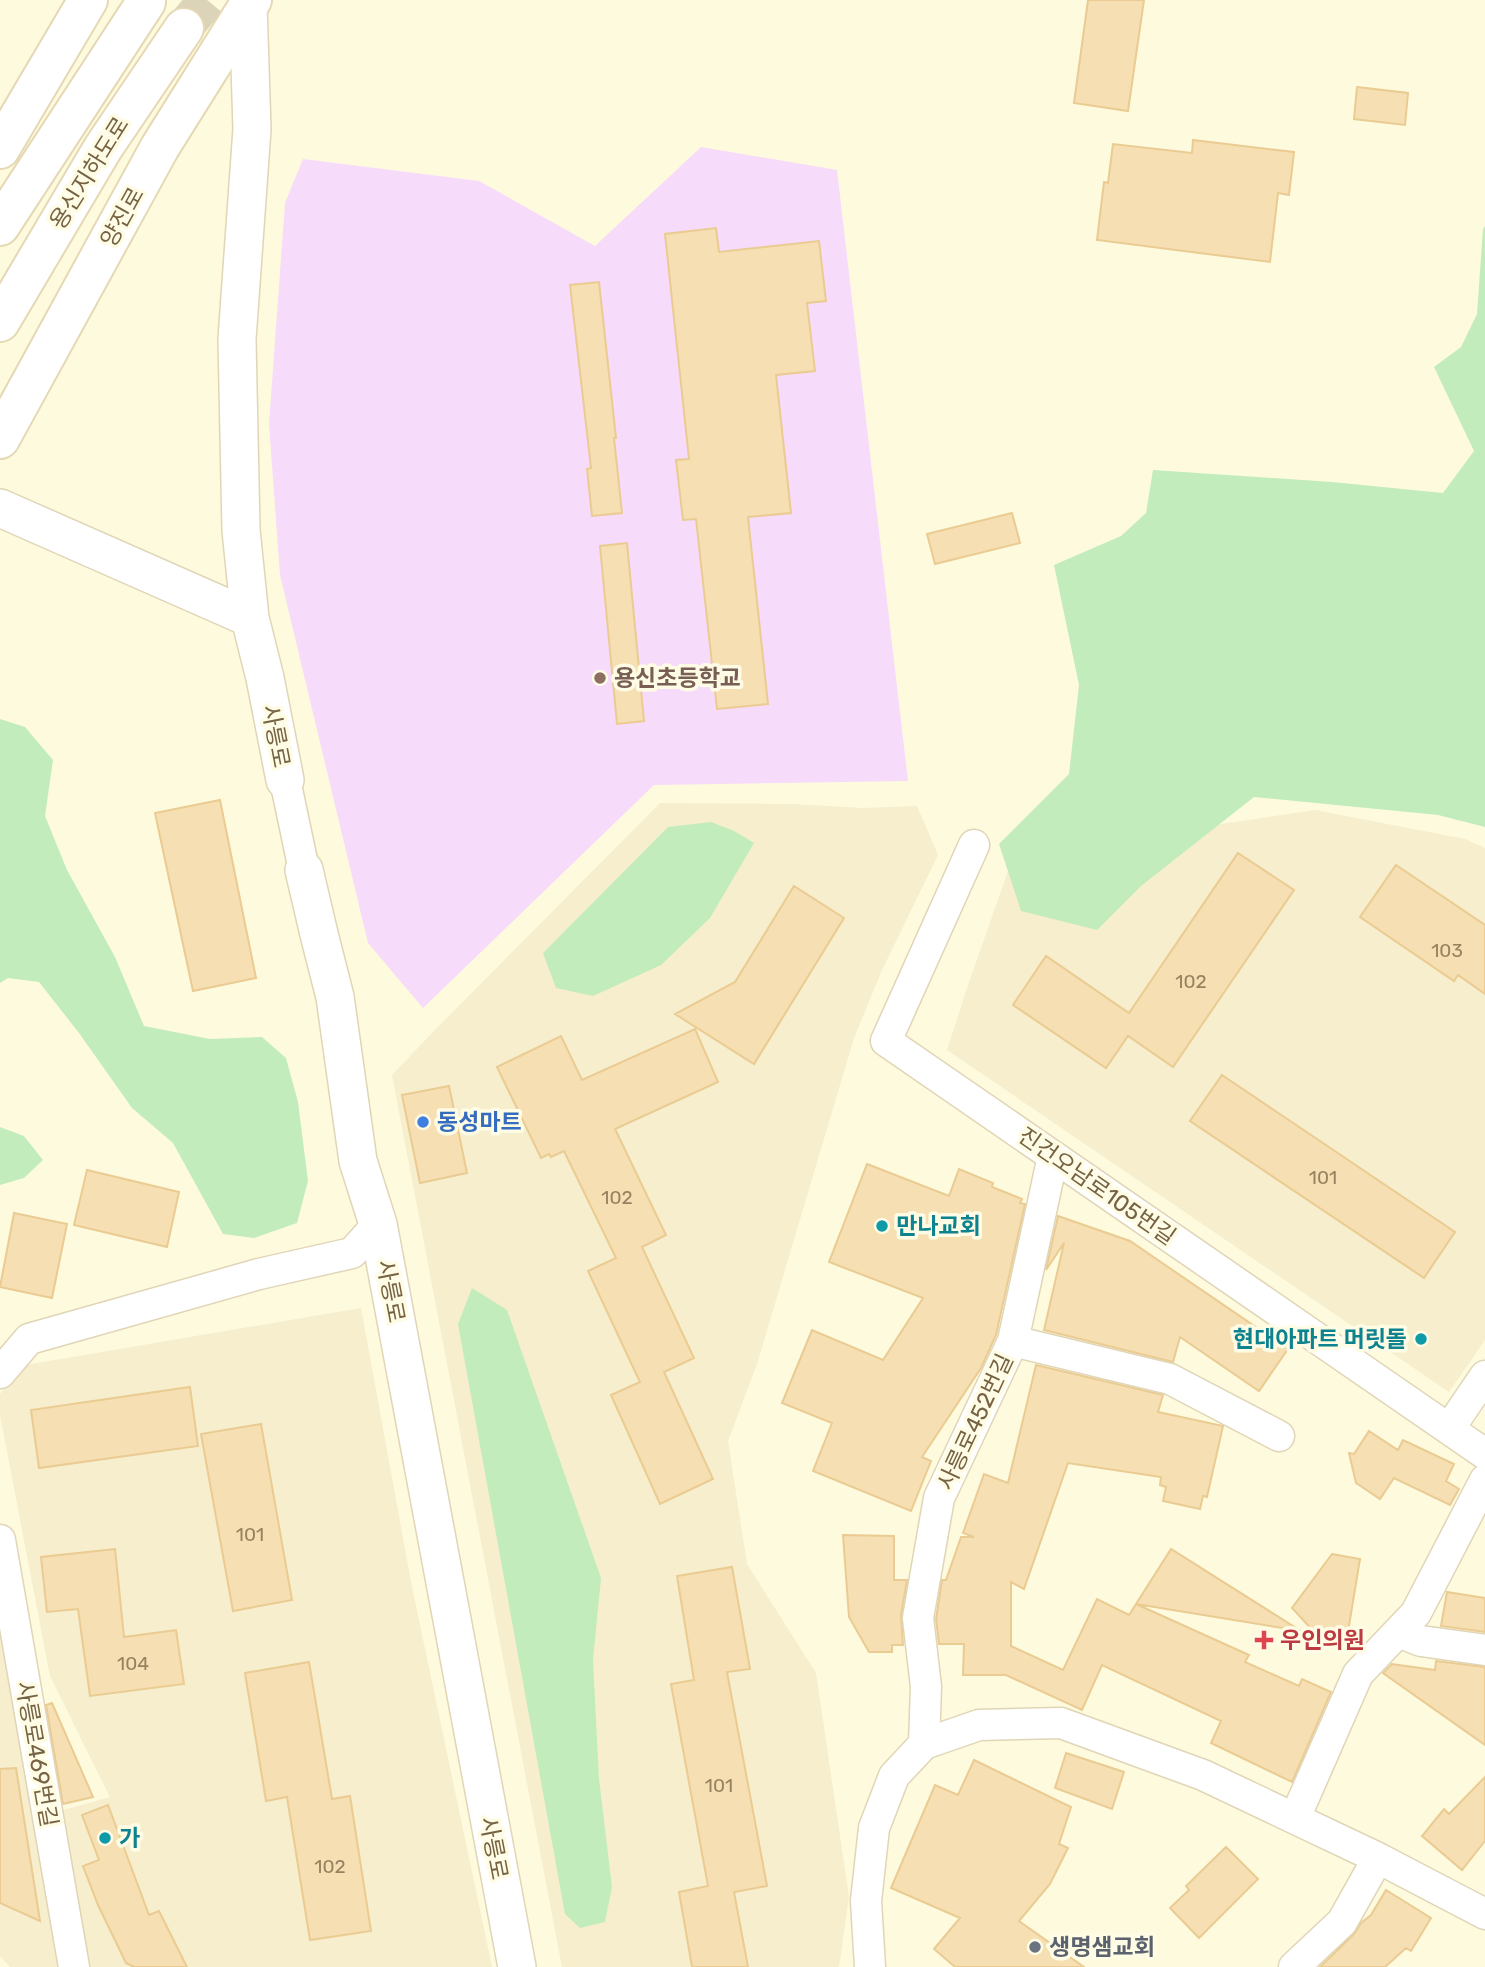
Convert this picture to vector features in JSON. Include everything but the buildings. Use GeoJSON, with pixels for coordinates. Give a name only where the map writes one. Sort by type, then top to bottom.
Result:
{"type":"FeatureCollection","features":[{"type":"Feature","properties":{"kind":"main road"},"geometry":{"type":"LineString","coordinates":[[0,149],[88,0]]}},
{"type":"Feature","properties":{"kind":"main road","name":"양진로"},"geometry":{"type":"LineString","coordinates":[[0,439],[160,147],[250,1]]}},
{"type":"Feature","properties":{"kind":"main road","name":"용신지하도로"},"geometry":{"type":"LineString","coordinates":[[0,226],[145,2]]}},
{"type":"Feature","properties":{"kind":"main road","name":"용신지하도로"},"geometry":{"type":"LineString","coordinates":[[0,322],[103,148],[184,28]]}},
{"type":"Feature","properties":{"kind":"street","name":"사릉로"},"geometry":{"type":"LineString","coordinates":[[250,1],[252,129],[237,339],[241,530],[250,618],[318,934],[335,997],[358,1161],[378,1224],[517,1967]]}},
{"type":"Feature","properties":{"kind":"street"},"geometry":{"type":"LineString","coordinates":[[0,508],[250,618]]}},
{"type":"Feature","properties":{"kind":"street","name":"진건오남로105번길"},"geometry":{"type":"LineString","coordinates":[[974,845],[886,1041],[1485,1454]]}},
{"type":"Feature","properties":{"kind":"street","name":"사릉로452번길"},"geometry":{"type":"LineString","coordinates":[[924,1744],[926,1687],[918,1618],[939,1498],[1013,1341],[1053,1156]]}},
{"type":"Feature","properties":{"kind":"street"},"geometry":{"type":"LineString","coordinates":[[0,1373],[29,1339],[260,1274],[352,1253],[378,1224]]}},
{"type":"Feature","properties":{"kind":"street"},"geometry":{"type":"LineString","coordinates":[[1013,1341],[1170,1379],[1279,1436]]}},
{"type":"Feature","properties":{"kind":"street"},"geometry":{"type":"LineString","coordinates":[[1449,1429],[1485,1376]]}},
{"type":"Feature","properties":{"kind":"street"},"geometry":{"type":"LineString","coordinates":[[1295,1818],[1359,1674],[1416,1613],[1485,1480]]}},
{"type":"Feature","properties":{"kind":"street","name":"사릉로469번길"},"geometry":{"type":"LineString","coordinates":[[0,1540],[74,1967]]}},
{"type":"Feature","properties":{"kind":"street"},"geometry":{"type":"LineString","coordinates":[[1398,1632],[1421,1641],[1485,1650]]}},
{"type":"Feature","properties":{"kind":"street"},"geometry":{"type":"LineString","coordinates":[[870,1967],[866,1901],[873,1828],[894,1776],[924,1744],[979,1725],[1061,1723],[1203,1775],[1378,1858],[1485,1914]]}},
{"type":"Feature","properties":{"kind":"street"},"geometry":{"type":"LineString","coordinates":[[1294,1967],[1342,1922],[1378,1858]]}},
{"type":"Feature","properties":{"kind":"shaded area","name":"용신초등학교"},"geometry":{"type":"Polygon","coordinates":[[[701,147],[837,170],[908,781],[654,785],[423,1008],[368,943],[280,575],[269,424],[285,203],[303,159],[479,181],[595,246],[701,147]]]}},
{"type":"Feature","properties":{"kind":"shaded area"},"geometry":{"type":"Polygon","coordinates":[[[660,803],[792,804],[863,808],[917,806],[938,855],[882,970],[854,1038],[757,1364],[728,1441],[747,1564],[816,1673],[849,1897],[839,1967],[562,1967],[392,1075],[660,803]]]}},
{"type":"Feature","properties":{"kind":"shaded area"},"geometry":{"type":"Polygon","coordinates":[[[1315,810],[1465,839],[1485,848],[1485,1340],[1449,1392],[947,1050],[1026,820],[1174,831],[1315,810]]]}},
{"type":"Feature","properties":{"kind":"shaded area"},"geometry":{"type":"Polygon","coordinates":[[[361,1308],[412,1587],[492,1967],[10,1967],[0,1956],[0,1627],[35,1818],[110,1797],[50,1676],[0,1415],[0,1394],[20,1366],[361,1308]]]}},
{"type":"Feature","properties":{"kind":"green space"},"geometry":{"type":"Polygon","coordinates":[[[1485,226],[1485,827],[1438,815],[1254,797],[1141,886],[1097,930],[1021,911],[999,844],[1069,774],[1079,685],[1054,565],[1121,536],[1146,513],[1153,470],[1332,482],[1443,493],[1474,451],[1434,367],[1461,347],[1477,314],[1485,226]]]}},
{"type":"Feature","properties":{"kind":"green space"},"geometry":{"type":"Polygon","coordinates":[[[0,719],[25,727],[53,760],[45,816],[67,870],[115,957],[144,1026],[210,1039],[262,1037],[286,1058],[298,1102],[308,1181],[297,1223],[254,1238],[223,1234],[173,1143],[132,1108],[39,982],[8,978],[0,983],[0,719]]]}},
{"type":"Feature","properties":{"kind":"green space"},"geometry":{"type":"Polygon","coordinates":[[[711,822],[754,843],[710,918],[661,965],[593,996],[556,988],[543,953],[668,827],[711,822]]]}},
{"type":"Feature","properties":{"kind":"green space"},"geometry":{"type":"Polygon","coordinates":[[[0,1127],[24,1136],[43,1160],[24,1178],[0,1185],[0,1127]]]}},
{"type":"Feature","properties":{"kind":"green space"},"geometry":{"type":"Polygon","coordinates":[[[472,1288],[507,1310],[601,1578],[593,1660],[599,1779],[612,1887],[605,1922],[580,1928],[565,1914],[458,1324],[472,1288]]]}},
{"type":"Feature","properties":{"kind":"tunnel"},"geometry":{"type":"LineString","coordinates":[[184,28],[207,0]]}},
{"type":"Feature","properties":{"kind":"place","name":"용신초등학교"},"geometry":{"type":"Point","coordinates":[600,678]}},
{"type":"Feature","properties":{"kind":"place","name":"동성마트"},"geometry":{"type":"Point","coordinates":[423,1122]}},
{"type":"Feature","properties":{"kind":"place","name":"만나교회"},"geometry":{"type":"Point","coordinates":[882,1226]}},
{"type":"Feature","properties":{"kind":"place","name":"현대아파트 머릿돌"},"geometry":{"type":"Point","coordinates":[1421,1339]}},
{"type":"Feature","properties":{"kind":"place","name":"우인의원"},"geometry":{"type":"Point","coordinates":[1264,1640]}},
{"type":"Feature","properties":{"kind":"place","name":"가"},"geometry":{"type":"Point","coordinates":[105,1838]}},
{"type":"Feature","properties":{"kind":"place","name":"생명샘교회"},"geometry":{"type":"Point","coordinates":[1035,1947]}}]}
